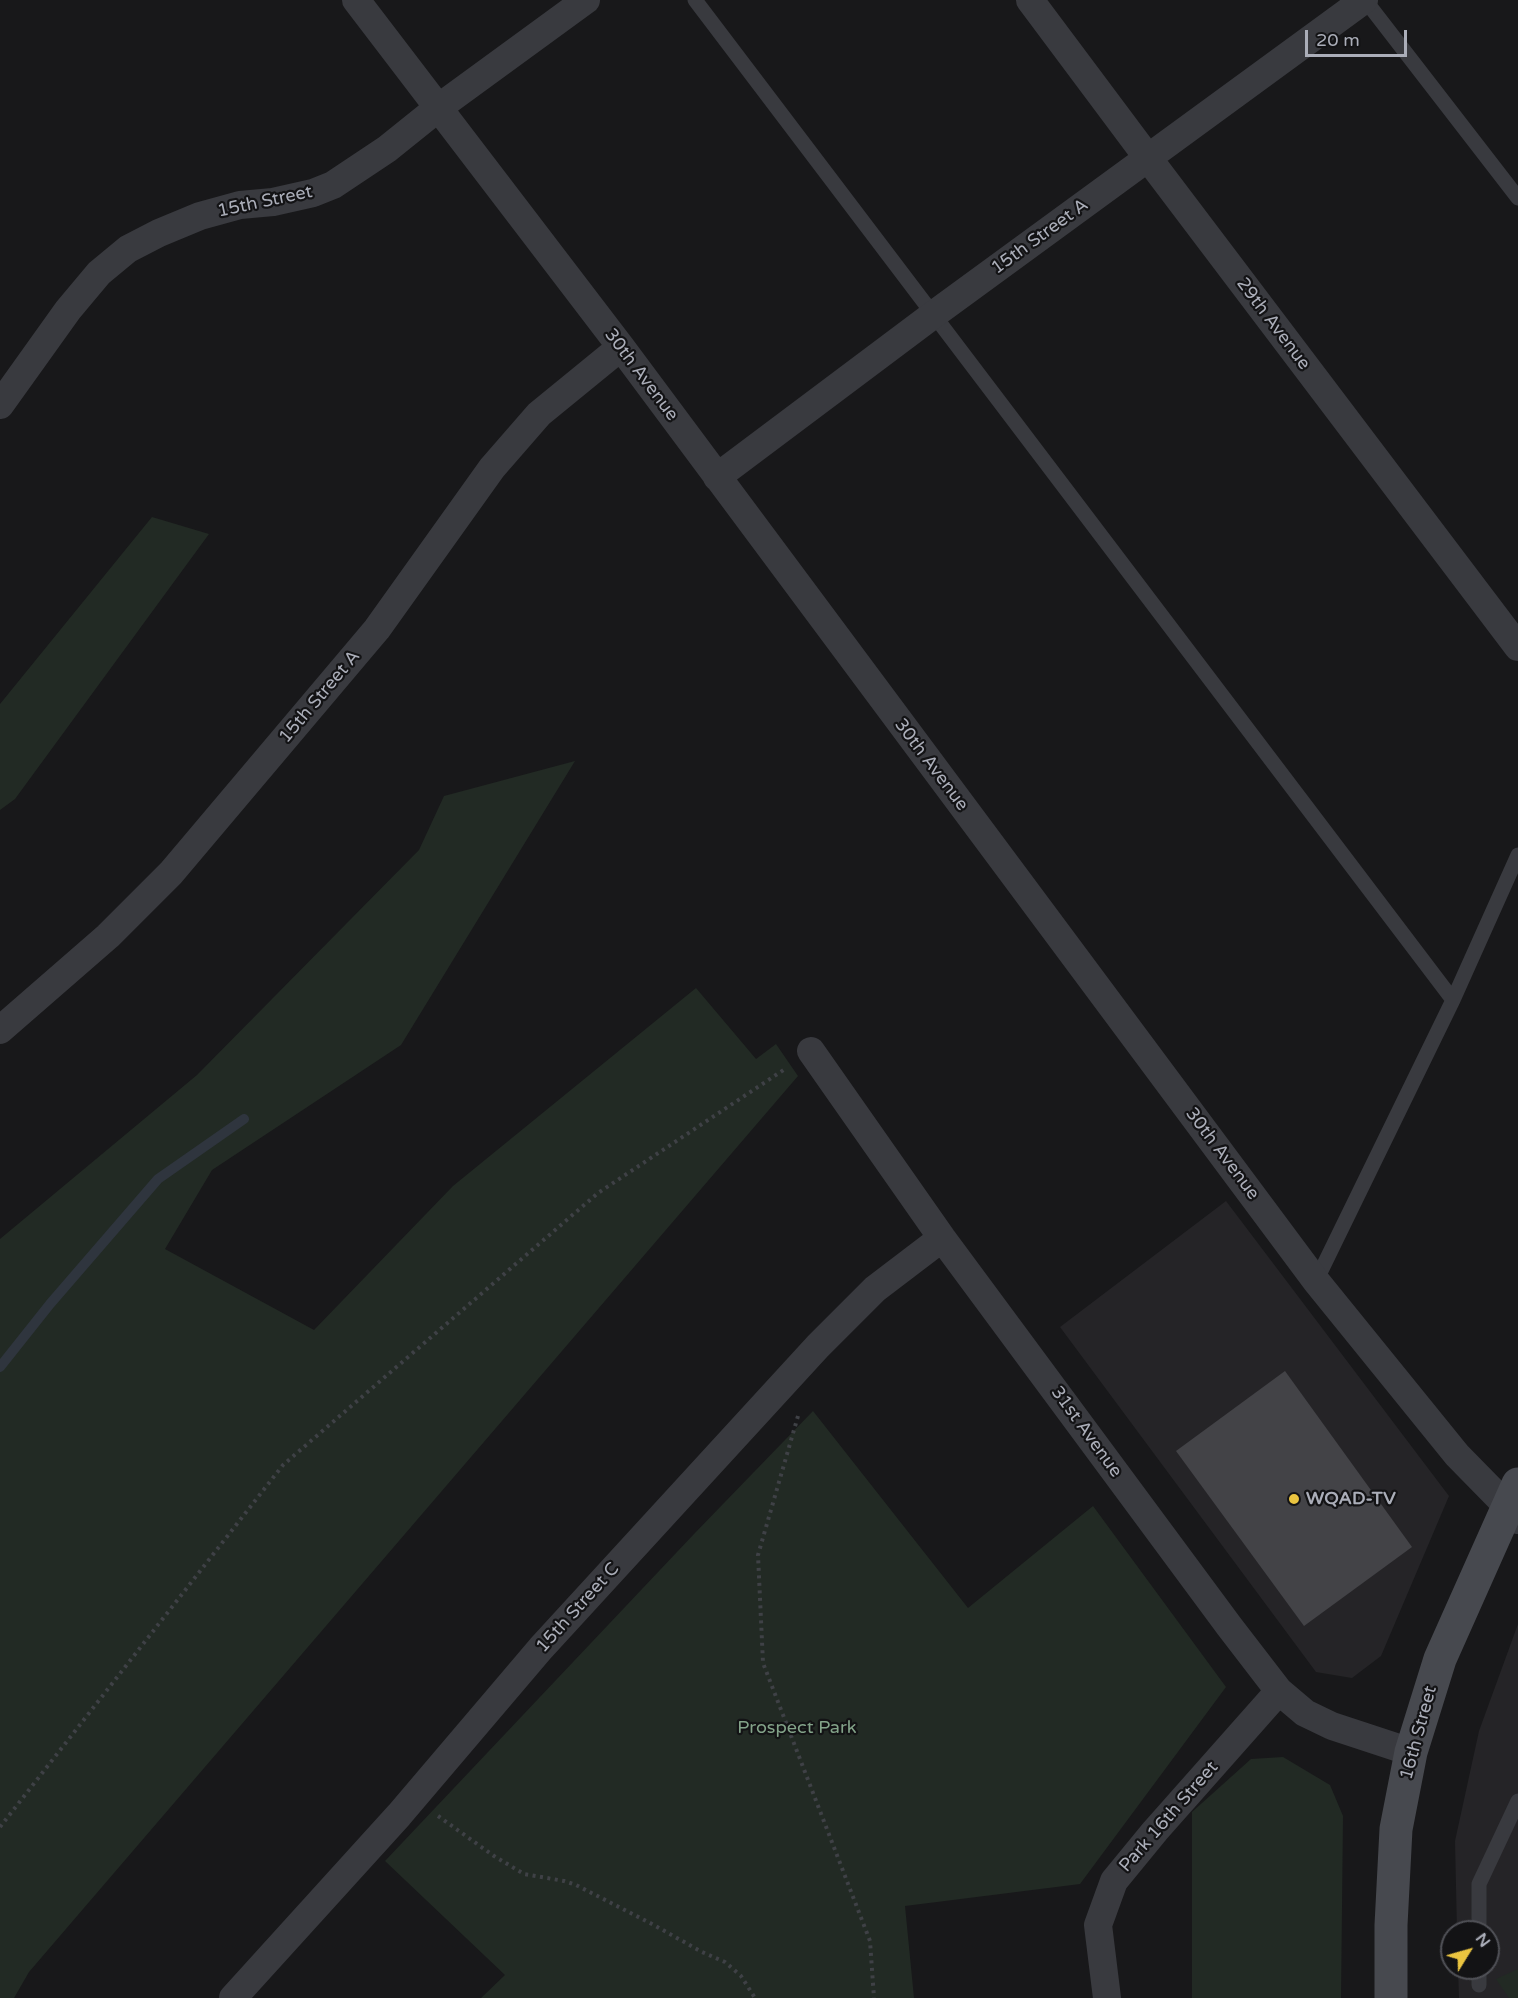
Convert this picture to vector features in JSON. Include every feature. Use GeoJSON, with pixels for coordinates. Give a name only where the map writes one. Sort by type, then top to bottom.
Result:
{"type":"FeatureCollection","features":[{"type":"Feature","properties":{"kind":"street","name":"30th Avenue"},"geometry":{"type":"LineString","coordinates":[[356,0],[621,347],[1316,1281],[1457,1455],[1514,1504]]}},
{"type":"Feature","properties":{"kind":"street","name":"15th Street"},"geometry":{"type":"LineString","coordinates":[[0,405],[68,310],[99,273],[128,249],[200,216],[240,205],[273,202],[313,193],[333,185],[387,149],[438,108],[586,0]]}},
{"type":"Feature","properties":{"kind":"street","name":"29th Avenue"},"geometry":{"type":"LineString","coordinates":[[1030,0],[1518,647]]}},
{"type":"Feature","properties":{"kind":"street","name":"15th Street A"},"geometry":{"type":"LineString","coordinates":[[717,477],[933,315],[1365,0]]}},
{"type":"Feature","properties":{"kind":"street","name":"15th Street A"},"geometry":{"type":"LineString","coordinates":[[0,1030],[108,936],[171,873],[376,629],[492,468],[539,414],[621,347]]}},
{"type":"Feature","properties":{"kind":"street","name":"31st Avenue"},"geometry":{"type":"LineString","coordinates":[[811,1052],[942,1238],[1229,1626],[1280,1691],[1305,1713],[1332,1726],[1411,1752]]}},
{"type":"Feature","properties":{"kind":"street","name":"15th Street C"},"geometry":{"type":"LineString","coordinates":[[233,1998],[412,1799],[541,1648],[818,1347],[875,1289],[942,1238]]}},
{"type":"Feature","properties":{"kind":"street","name":"16th Street"},"geometry":{"type":"LineString","coordinates":[[1392,1998],[1391,1925],[1396,1829],[1411,1752],[1440,1659],[1514,1504]]}},
{"type":"Feature","properties":{"kind":"street","name":"Park 16th Street"},"geometry":{"type":"LineString","coordinates":[[1107,1998],[1098,1925],[1114,1881],[1155,1830],[1280,1691]]}},
{"type":"Feature","properties":{"kind":"lane"},"geometry":{"type":"LineString","coordinates":[[695,0],[1453,1000]]}},
{"type":"Feature","properties":{"kind":"lane"},"geometry":{"type":"LineString","coordinates":[[1365,0],[1518,198]]}},
{"type":"Feature","properties":{"kind":"lane"},"geometry":{"type":"LineString","coordinates":[[1316,1281],[1453,1000],[1518,855]]}},
{"type":"Feature","properties":{"kind":"lane"},"geometry":{"type":"LineString","coordinates":[[1479,1920],[1479,1884],[1518,1801]]}},
{"type":"Feature","properties":{"kind":"lane"},"geometry":{"type":"LineString","coordinates":[[1479,1980],[1479,1985]]}},
{"type":"Feature","properties":{"kind":"path"},"geometry":{"type":"LineString","coordinates":[[0,1827],[283,1465],[598,1192],[811,1052]]}},
{"type":"Feature","properties":{"kind":"path"},"geometry":{"type":"LineString","coordinates":[[799,1412],[758,1555],[763,1663],[870,1941],[874,1998]]}},
{"type":"Feature","properties":{"kind":"path"},"geometry":{"type":"LineString","coordinates":[[412,1799],[524,1874],[576,1885],[724,1962],[741,1976],[755,1998]]}},
{"type":"Feature","properties":{"kind":"shaded area"},"geometry":{"type":"Polygon","coordinates":[[[1226,1201],[1449,1496],[1381,1656],[1352,1678],[1316,1672],[1060,1327],[1226,1201]]]}},
{"type":"Feature","properties":{"kind":"shaded area"},"geometry":{"type":"Polygon","coordinates":[[[1518,1624],[1518,1998],[1459,1998],[1458,1980],[1500,1980],[1500,1920],[1457,1920],[1455,1841],[1479,1731],[1518,1624]]]}},
{"type":"Feature","properties":{"kind":"green space"},"geometry":{"type":"Polygon","coordinates":[[[152,517],[209,534],[15,799],[0,810],[0,704],[152,517]]]}},
{"type":"Feature","properties":{"kind":"green space"},"geometry":{"type":"Polygon","coordinates":[[[575,761],[401,1045],[212,1170],[165,1249],[314,1330],[453,1186],[696,988],[756,1059],[776,1044],[798,1076],[29,1972],[14,1998],[0,1998],[0,1239],[197,1075],[419,850],[444,796],[575,761]]]}},
{"type":"Feature","properties":{"kind":"green space","name":"Prospect Park"},"geometry":{"type":"Polygon","coordinates":[[[813,1411],[968,1608],[1093,1506],[1226,1687],[1080,1884],[905,1906],[914,1998],[481,1998],[505,1975],[385,1861],[813,1411]]]}},
{"type":"Feature","properties":{"kind":"green space"},"geometry":{"type":"Polygon","coordinates":[[[1283,1757],[1330,1785],[1343,1816],[1341,1998],[1192,1998],[1192,1812],[1251,1759],[1283,1757]]]}},
{"type":"Feature","properties":{"kind":"green space"},"geometry":{"type":"Polygon","coordinates":[[[1518,1969],[1518,1998],[1509,1998],[1497,1980],[1500,1980],[1500,1977],[1518,1969]]]}},
{"type":"Feature","properties":{"kind":"building","name":"WQAD-TV"},"geometry":{"type":"Polygon","coordinates":[[[1285,1371],[1412,1547],[1304,1626],[1176,1451],[1285,1371]]]}},
{"type":"Feature","properties":{"kind":"waterway"},"geometry":{"type":"LineString","coordinates":[[0,1367],[50,1304],[158,1179],[244,1119]]}},
{"type":"Feature","properties":{"kind":"place","name":"WQAD-TV"},"geometry":{"type":"Point","coordinates":[1294,1499]}}]}
